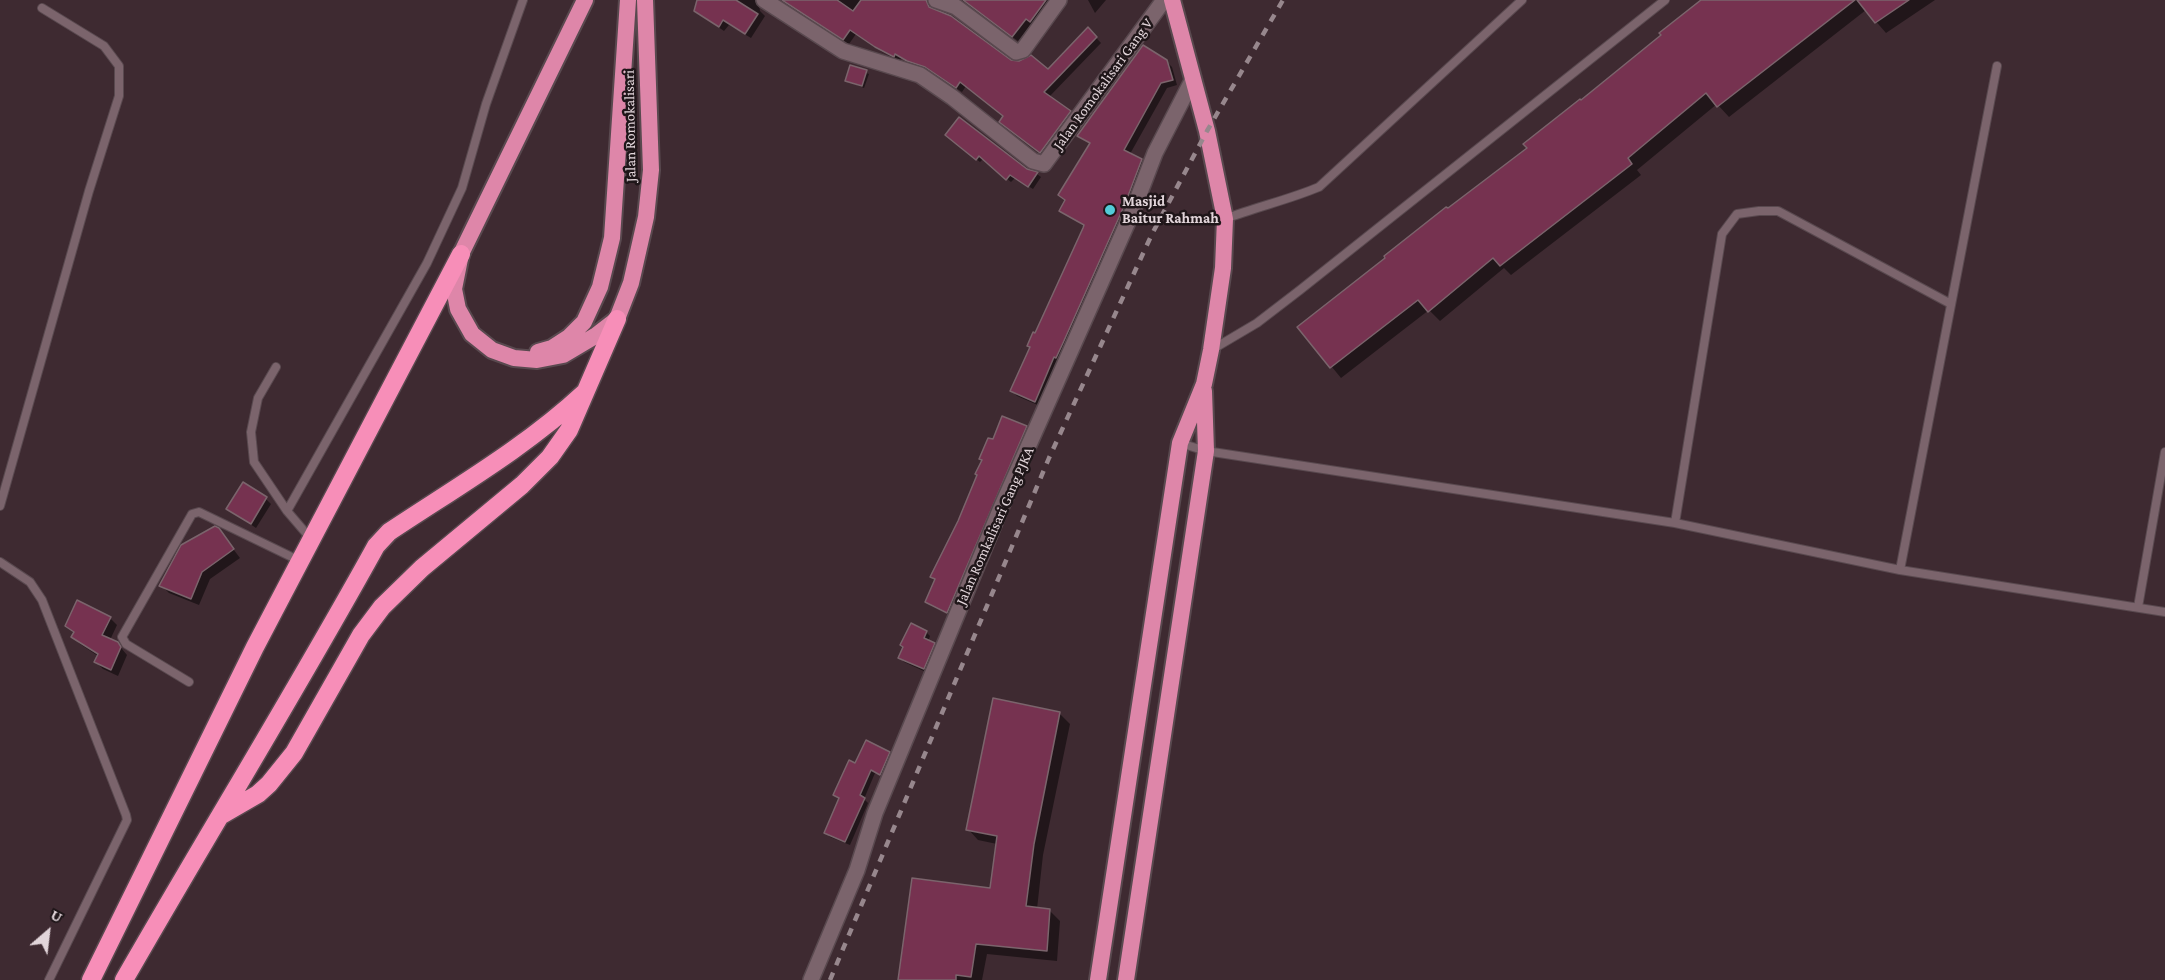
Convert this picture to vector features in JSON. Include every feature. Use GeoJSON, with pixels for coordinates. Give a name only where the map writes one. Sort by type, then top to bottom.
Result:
{"type":"FeatureCollection","features":[{"type":"Feature","properties":{"kind":"highway"},"geometry":{"type":"LineString","coordinates":[[90,980],[311,539],[461,254],[585,0]]}},
{"type":"Feature","properties":{"kind":"highway"},"geometry":{"type":"LineString","coordinates":[[514,358],[552,348],[569,338],[584,322],[600,287],[612,238],[628,0]]}},
{"type":"Feature","properties":{"kind":"highway","name":"Jalan Romokalisari"},"geometry":{"type":"LineString","coordinates":[[617,319],[632,282],[646,217],[651,170],[645,0]]}},
{"type":"Feature","properties":{"kind":"highway"},"geometry":{"type":"LineString","coordinates":[[1098,980],[1180,443],[1204,384],[1212,350],[1223,268],[1225,219],[1208,131],[1172,0]]}},
{"type":"Feature","properties":{"kind":"highway"},"geometry":{"type":"LineString","coordinates":[[461,254],[454,289],[458,309],[472,334],[492,350],[514,358],[537,360],[562,355],[595,336],[617,319]]}},
{"type":"Feature","properties":{"kind":"highway"},"geometry":{"type":"LineString","coordinates":[[218,817],[258,794],[294,753],[361,634],[382,607],[422,568],[522,485],[550,457],[569,430],[617,319]]}},
{"type":"Feature","properties":{"kind":"highway"},"geometry":{"type":"LineString","coordinates":[[1126,980],[1206,451],[1204,384]]}},
{"type":"Feature","properties":{"kind":"highway"},"geometry":{"type":"LineString","coordinates":[[124,980],[218,817],[301,682],[376,546],[389,532],[535,434],[584,393]]}},
{"type":"Feature","properties":{"kind":"street","name":"Jalan Romokalisari Gang V"},"geometry":{"type":"LineString","coordinates":[[764,0],[843,51],[920,75],[952,97],[1033,161],[1044,164],[1164,0]]}},
{"type":"Feature","properties":{"kind":"street"},"geometry":{"type":"LineString","coordinates":[[936,0],[956,7],[1016,52],[1023,50],[1059,0]]}},
{"type":"Feature","properties":{"kind":"street","name":"Jalan Romkalisari Gang PJKA"},"geometry":{"type":"LineString","coordinates":[[811,980],[857,870],[875,813],[1000,510],[1134,208],[1155,153],[1193,79]]}},
{"type":"Feature","properties":{"kind":"lane"},"geometry":{"type":"LineString","coordinates":[[287,511],[427,263],[462,188],[486,104],[523,0]]}},
{"type":"Feature","properties":{"kind":"lane"},"geometry":{"type":"LineString","coordinates":[[1225,219],[1291,199],[1319,187],[1522,0]]}},
{"type":"Feature","properties":{"kind":"lane"},"geometry":{"type":"LineString","coordinates":[[1212,350],[1257,323],[1300,290],[1665,0]]}},
{"type":"Feature","properties":{"kind":"lane"},"geometry":{"type":"LineString","coordinates":[[0,506],[89,191],[119,96],[119,66],[104,46],[42,8]]}},
{"type":"Feature","properties":{"kind":"lane"},"geometry":{"type":"LineString","coordinates":[[1900,570],[1997,66]]}},
{"type":"Feature","properties":{"kind":"lane"},"geometry":{"type":"LineString","coordinates":[[1675,523],[1722,234],[1737,214],[1778,211],[1951,304]]}},
{"type":"Feature","properties":{"kind":"lane"},"geometry":{"type":"LineString","coordinates":[[276,367],[258,398],[251,432],[255,462],[287,511],[311,539]]}},
{"type":"Feature","properties":{"kind":"lane"},"geometry":{"type":"LineString","coordinates":[[1180,443],[1206,451],[1675,523],[1900,570],[2165,612]]}},
{"type":"Feature","properties":{"kind":"lane"},"geometry":{"type":"LineString","coordinates":[[2138,607],[2165,452]]}},
{"type":"Feature","properties":{"kind":"lane"},"geometry":{"type":"LineString","coordinates":[[189,682],[126,644],[122,637],[192,514],[199,512],[300,561]]}},
{"type":"Feature","properties":{"kind":"lane"},"geometry":{"type":"LineString","coordinates":[[0,562],[30,582],[42,600],[127,820],[49,980]]}},
{"type":"Feature","properties":{"kind":"building"},"geometry":{"type":"Polygon","coordinates":[[[697,0],[736,0],[758,14],[745,34],[723,20],[719,27],[694,11],[697,0]]]}},
{"type":"Feature","properties":{"kind":"building"},"geometry":{"type":"Polygon","coordinates":[[[782,0],[837,0],[853,11],[861,0],[926,0],[929,7],[951,16],[1011,60],[1019,61],[1031,55],[1048,69],[1088,27],[1097,37],[1044,92],[1071,111],[1040,153],[999,122],[1003,116],[960,82],[956,88],[925,67],[895,54],[894,57],[850,30],[843,40],[782,0]]]}},
{"type":"Feature","properties":{"kind":"building"},"geometry":{"type":"Polygon","coordinates":[[[963,0],[1046,0],[1030,22],[1026,19],[1012,37],[963,0]]]}},
{"type":"Feature","properties":{"kind":"building"},"geometry":{"type":"Polygon","coordinates":[[[1701,0],[1855,0],[1717,107],[1706,93],[1628,158],[1632,164],[1500,266],[1493,258],[1428,312],[1418,300],[1330,368],[1297,327],[1446,207],[1448,208],[1527,148],[1523,144],[1581,100],[1701,0]]]}},
{"type":"Feature","properties":{"kind":"building"},"geometry":{"type":"Polygon","coordinates":[[[1857,0],[1909,0],[1875,23],[1857,0]]]}},
{"type":"Feature","properties":{"kind":"building"},"geometry":{"type":"Polygon","coordinates":[[[1143,45],[1167,60],[1173,80],[1161,83],[1124,150],[1142,159],[1125,204],[1035,402],[1010,391],[1030,347],[1027,346],[1033,332],[1035,333],[1084,225],[1059,211],[1065,200],[1058,195],[1090,143],[1077,136],[1143,45]]]}},
{"type":"Feature","properties":{"kind":"building"},"geometry":{"type":"Polygon","coordinates":[[[850,65],[867,70],[862,86],[845,81],[850,65]]]}},
{"type":"Feature","properties":{"kind":"building"},"geometry":{"type":"Polygon","coordinates":[[[959,117],[1027,169],[1038,172],[1028,187],[1010,175],[1006,180],[979,156],[976,160],[945,135],[959,117]]]}},
{"type":"Feature","properties":{"kind":"building"},"geometry":{"type":"Polygon","coordinates":[[[1002,416],[1027,426],[947,613],[925,602],[935,579],[930,577],[958,521],[977,475],[975,474],[982,460],[979,459],[988,438],[993,439],[1002,416]]]}},
{"type":"Feature","properties":{"kind":"building"},"geometry":{"type":"Polygon","coordinates":[[[243,482],[267,497],[251,524],[226,509],[243,482]]]}},
{"type":"Feature","properties":{"kind":"building"},"geometry":{"type":"Polygon","coordinates":[[[215,526],[219,528],[234,549],[202,572],[191,599],[159,586],[181,545],[215,526]]]}},
{"type":"Feature","properties":{"kind":"building"},"geometry":{"type":"Polygon","coordinates":[[[77,600],[111,617],[102,635],[118,642],[121,647],[111,670],[94,662],[98,654],[71,637],[74,632],[65,626],[77,600]]]}},
{"type":"Feature","properties":{"kind":"building"},"geometry":{"type":"Polygon","coordinates":[[[911,623],[927,631],[924,638],[935,643],[924,669],[898,658],[903,647],[900,645],[911,623]]]}},
{"type":"Feature","properties":{"kind":"building"},"geometry":{"type":"Polygon","coordinates":[[[993,698],[1060,712],[1034,844],[1026,906],[1050,909],[1047,951],[976,944],[971,977],[956,975],[956,980],[898,980],[912,878],[990,888],[997,836],[966,830],[993,698]]]}},
{"type":"Feature","properties":{"kind":"building"},"geometry":{"type":"Polygon","coordinates":[[[866,740],[890,752],[880,775],[871,770],[860,795],[865,798],[845,842],[824,833],[839,798],[833,795],[849,760],[855,763],[866,740]]]}},
{"type":"Feature","properties":{"kind":"railway"},"geometry":{"type":"LineString","coordinates":[[830,980],[1049,458],[1152,234],[1207,131],[1283,0]]}},
{"type":"Feature","properties":{"kind":"place","name":"Masjid Baitur Rahmah"},"geometry":{"type":"Point","coordinates":[1110,210]}}]}
